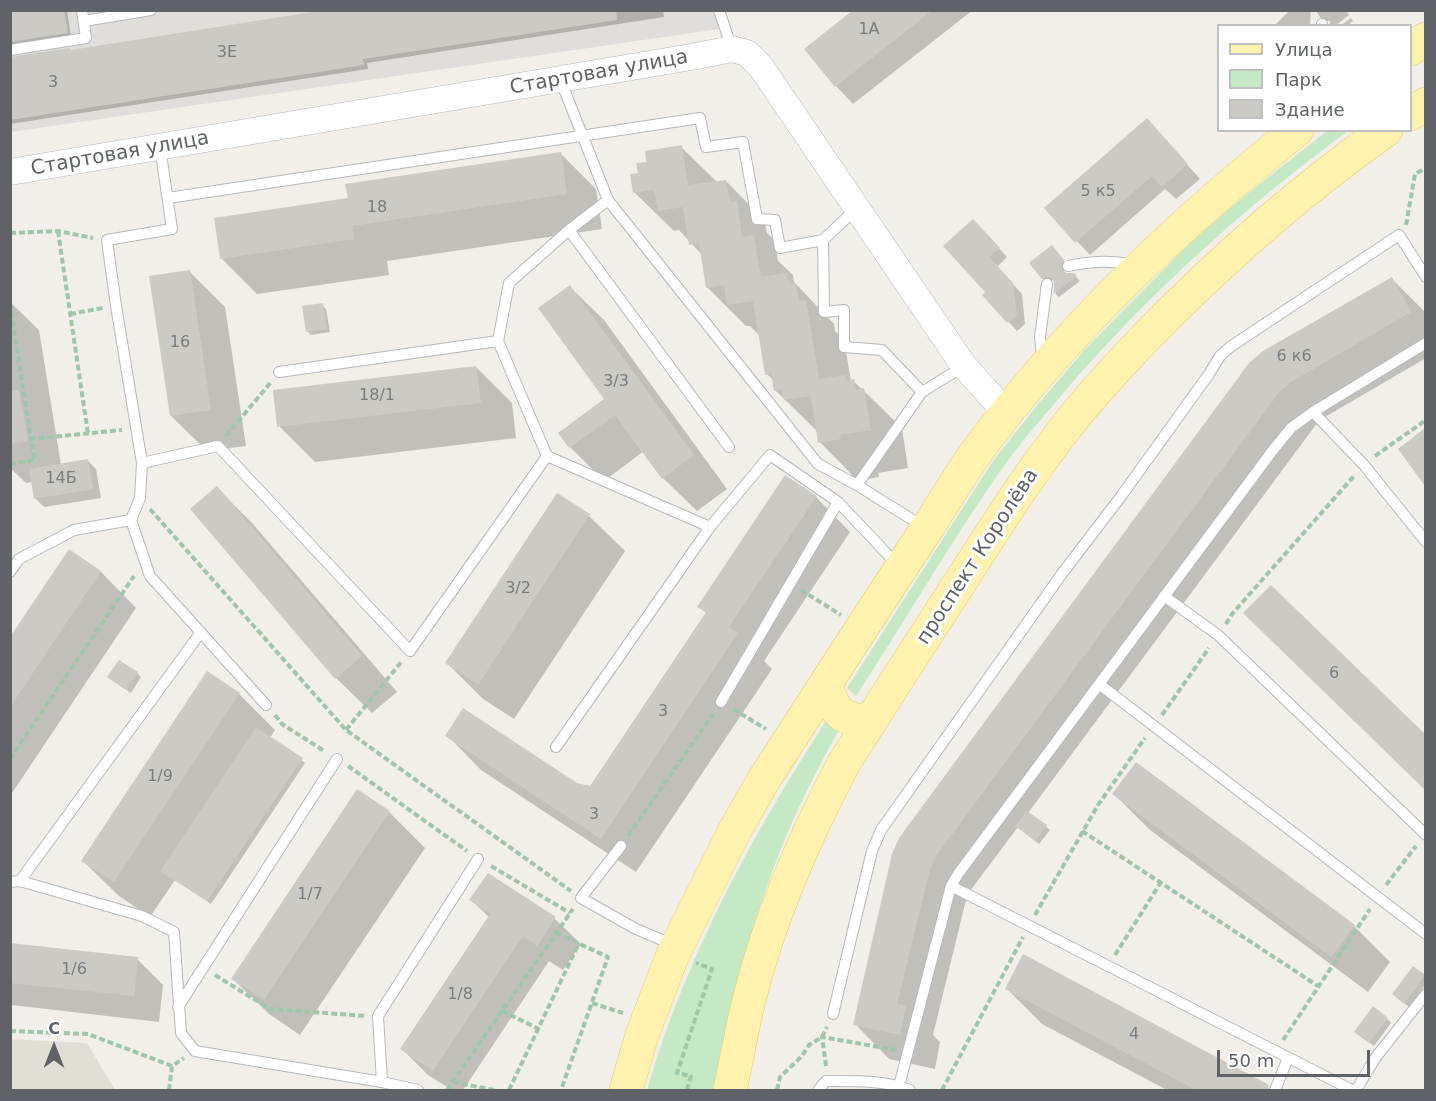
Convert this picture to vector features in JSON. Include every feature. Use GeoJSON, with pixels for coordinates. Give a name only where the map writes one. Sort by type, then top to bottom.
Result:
{"type":"FeatureCollection","features":[{"type":"Feature","properties":{"kind":"main road"},"geometry":{"type":"LineString","coordinates":[[1412,48],[1425,39]]}},
{"type":"Feature","properties":{"kind":"main road"},"geometry":{"type":"LineString","coordinates":[[1412,113],[1425,104]]}},
{"type":"Feature","properties":{"kind":"main road"},"geometry":{"type":"LineString","coordinates":[[626,1090],[642,1035],[675,950],[735,830],[763,781],[977,451],[1073,336],[1141,266],[1235,180],[1295,132]]}},
{"type":"Feature","properties":{"kind":"main road","name":"проспект Королёва"},"geometry":{"type":"LineString","coordinates":[[730,1090],[749,998],[780,901],[820,808],[844,763],[1022,487],[1067,425],[1116,369],[1201,282],[1270,220],[1383,132]]}},
{"type":"Feature","properties":{"kind":"main road"},"geometry":{"type":"LineString","coordinates":[[826,685],[831,703],[842,717],[871,721]]}},
{"type":"Feature","properties":{"kind":"street","name":"Стартовая улица"},"geometry":{"type":"LineString","coordinates":[[10,172],[732,49]]}},
{"type":"Feature","properties":{"kind":"street"},"geometry":{"type":"LineString","coordinates":[[732,49],[747,53],[761,67],[964,366],[1007,414]]}},
{"type":"Feature","properties":{"kind":"lane"},"geometry":{"type":"LineString","coordinates":[[10,50],[87,38],[83,16],[151,10]]}},
{"type":"Feature","properties":{"kind":"lane"},"geometry":{"type":"LineString","coordinates":[[719,10],[732,49]]}},
{"type":"Feature","properties":{"kind":"lane"},"geometry":{"type":"LineString","coordinates":[[560,80],[608,200],[818,464],[857,485],[927,529]]}},
{"type":"Feature","properties":{"kind":"lane"},"geometry":{"type":"LineString","coordinates":[[168,198],[700,118],[705,147],[743,142],[757,219],[775,220],[780,248],[823,240],[856,209]]}},
{"type":"Feature","properties":{"kind":"lane"},"geometry":{"type":"LineString","coordinates":[[160,147],[172,229],[107,240],[142,463],[140,498],[131,520],[150,576],[266,705]]}},
{"type":"Feature","properties":{"kind":"lane"},"geometry":{"type":"LineString","coordinates":[[608,200],[569,230],[509,283],[498,341],[547,456],[710,526]]}},
{"type":"Feature","properties":{"kind":"lane"},"geometry":{"type":"LineString","coordinates":[[569,230],[729,447]]}},
{"type":"Feature","properties":{"kind":"lane"},"geometry":{"type":"LineString","coordinates":[[833,1014],[872,850],[881,830],[1061,575],[1203,384],[1220,356],[1246,336],[1399,235],[1425,277]]}},
{"type":"Feature","properties":{"kind":"lane"},"geometry":{"type":"LineString","coordinates":[[823,240],[824,312],[844,310],[843,347],[882,350],[922,392]]}},
{"type":"Feature","properties":{"kind":"lane"},"geometry":{"type":"LineString","coordinates":[[1068,266],[1095,261],[1115,261],[1141,266]]}},
{"type":"Feature","properties":{"kind":"lane"},"geometry":{"type":"LineString","coordinates":[[1043,370],[1040,337],[1047,284]]}},
{"type":"Feature","properties":{"kind":"lane"},"geometry":{"type":"LineString","coordinates":[[279,372],[498,341]]}},
{"type":"Feature","properties":{"kind":"lane"},"geometry":{"type":"LineString","coordinates":[[818,1090],[826,1081],[859,1081],[905,1088],[908,1052],[951,886],[1164,596],[1291,428],[1425,343]]}},
{"type":"Feature","properties":{"kind":"lane"},"geometry":{"type":"LineString","coordinates":[[857,485],[922,392],[964,366]]}},
{"type":"Feature","properties":{"kind":"lane"},"geometry":{"type":"LineString","coordinates":[[1313,412],[1364,465],[1425,542]]}},
{"type":"Feature","properties":{"kind":"lane"},"geometry":{"type":"LineString","coordinates":[[142,463],[218,446],[410,651],[547,456]]}},
{"type":"Feature","properties":{"kind":"lane"},"geometry":{"type":"LineString","coordinates":[[556,747],[710,526],[770,455],[838,502],[891,558],[902,566]]}},
{"type":"Feature","properties":{"kind":"lane"},"geometry":{"type":"LineString","coordinates":[[721,702],[838,502]]}},
{"type":"Feature","properties":{"kind":"lane"},"geometry":{"type":"LineString","coordinates":[[10,572],[19,560],[74,530],[131,520]]}},
{"type":"Feature","properties":{"kind":"lane"},"geometry":{"type":"LineString","coordinates":[[1164,596],[1218,635],[1425,835]]}},
{"type":"Feature","properties":{"kind":"lane"},"geometry":{"type":"LineString","coordinates":[[201,632],[15,882],[142,916],[174,932],[181,1033],[195,1051],[418,1090]]}},
{"type":"Feature","properties":{"kind":"lane"},"geometry":{"type":"LineString","coordinates":[[1100,684],[1425,934]]}},
{"type":"Feature","properties":{"kind":"lane"},"geometry":{"type":"LineString","coordinates":[[178,1007],[337,759]]}},
{"type":"Feature","properties":{"kind":"lane"},"geometry":{"type":"LineString","coordinates":[[621,846],[581,898],[675,950]]}},
{"type":"Feature","properties":{"kind":"lane"},"geometry":{"type":"LineString","coordinates":[[382,1082],[378,1016],[478,859]]}},
{"type":"Feature","properties":{"kind":"lane"},"geometry":{"type":"LineString","coordinates":[[951,886],[1354,1090],[1425,994]]}},
{"type":"Feature","properties":{"kind":"lane"},"geometry":{"type":"LineString","coordinates":[[1275,1090],[1288,1058]]}},
{"type":"Feature","properties":{"kind":"path"},"geometry":{"type":"LineString","coordinates":[[1399,235],[1405,229],[1415,174],[1425,168]]}},
{"type":"Feature","properties":{"kind":"path"},"geometry":{"type":"LineString","coordinates":[[58,231],[88,434]]}},
{"type":"Feature","properties":{"kind":"path"},"geometry":{"type":"LineString","coordinates":[[10,233],[58,231],[107,240]]}},
{"type":"Feature","properties":{"kind":"path"},"geometry":{"type":"LineString","coordinates":[[10,303],[35,460],[10,464]]}},
{"type":"Feature","properties":{"kind":"path"},"geometry":{"type":"LineString","coordinates":[[70,314],[116,306]]}},
{"type":"Feature","properties":{"kind":"path"},"geometry":{"type":"LineString","coordinates":[[218,446],[279,372]]}},
{"type":"Feature","properties":{"kind":"path"},"geometry":{"type":"LineString","coordinates":[[31,439],[137,429]]}},
{"type":"Feature","properties":{"kind":"path"},"geometry":{"type":"LineString","coordinates":[[140,498],[346,730],[581,898],[447,1090]]}},
{"type":"Feature","properties":{"kind":"path"},"geometry":{"type":"LineString","coordinates":[[10,759],[144,560]]}},
{"type":"Feature","properties":{"kind":"path"},"geometry":{"type":"LineString","coordinates":[[791,583],[843,616]]}},
{"type":"Feature","properties":{"kind":"path"},"geometry":{"type":"LineString","coordinates":[[346,730],[410,651]]}},
{"type":"Feature","properties":{"kind":"path"},"geometry":{"type":"LineString","coordinates":[[621,846],[721,702],[766,729]]}},
{"type":"Feature","properties":{"kind":"path"},"geometry":{"type":"LineString","coordinates":[[266,705],[282,724],[337,759],[478,859],[570,913]]}},
{"type":"Feature","properties":{"kind":"path"},"geometry":{"type":"LineString","coordinates":[[1082,831],[1318,986]]}},
{"type":"Feature","properties":{"kind":"path"},"geometry":{"type":"LineString","coordinates":[[1275,1051],[1377,897],[1425,835]]}},
{"type":"Feature","properties":{"kind":"path"},"geometry":{"type":"LineString","coordinates":[[1108,967],[1161,882]]}},
{"type":"Feature","properties":{"kind":"path"},"geometry":{"type":"LineString","coordinates":[[556,933],[608,957],[561,1090]]}},
{"type":"Feature","properties":{"kind":"path"},"geometry":{"type":"LineString","coordinates":[[509,1090],[579,944]]}},
{"type":"Feature","properties":{"kind":"path"},"geometry":{"type":"LineString","coordinates":[[675,950],[711,969],[677,1073],[691,1076],[687,1090]]}},
{"type":"Feature","properties":{"kind":"path"},"geometry":{"type":"LineString","coordinates":[[202,967],[270,1009],[378,1016]]}},
{"type":"Feature","properties":{"kind":"path"},"geometry":{"type":"LineString","coordinates":[[592,1003],[629,1015]]}},
{"type":"Feature","properties":{"kind":"path"},"geometry":{"type":"LineString","coordinates":[[502,1011],[539,1029]]}},
{"type":"Feature","properties":{"kind":"path"},"geometry":{"type":"LineString","coordinates":[[777,1090],[780,1077],[801,1057],[809,1045],[822,1037],[833,1014]]}},
{"type":"Feature","properties":{"kind":"path"},"geometry":{"type":"LineString","coordinates":[[10,1031],[88,1034],[172,1066]]}},
{"type":"Feature","properties":{"kind":"path"},"geometry":{"type":"LineString","coordinates":[[822,1037],[908,1052]]}},
{"type":"Feature","properties":{"kind":"path"},"geometry":{"type":"LineString","coordinates":[[822,1037],[826,1081]]}},
{"type":"Feature","properties":{"kind":"path"},"geometry":{"type":"LineString","coordinates":[[169,1090],[172,1066],[195,1051]]}},
{"type":"Feature","properties":{"kind":"path"},"geometry":{"type":"LineString","coordinates":[[453,1082],[494,1090]]}},
{"type":"Feature","properties":{"kind":"shaded area"},"geometry":{"type":"Polygon","coordinates":[[[716,10],[719,29],[11,132],[10,11],[716,10]]]}},
{"type":"Feature","properties":{"kind":"shaded area"},"geometry":{"type":"Polygon","coordinates":[[[10,1039],[87,1043],[115,1090],[11,1090],[10,1039]]]}},
{"type":"Feature","properties":{"kind":"green space"},"geometry":{"type":"Polygon","coordinates":[[[1326,132],[1347,132],[1273,189],[1202,250],[1134,316],[1070,385],[1009,459],[982,498],[856,696],[847,688],[993,461],[1088,346],[1190,243],[1242,198],[1326,132]]]}},
{"type":"Feature","properties":{"kind":"green space"},"geometry":{"type":"Polygon","coordinates":[[[828,718],[839,730],[801,803],[770,878],[742,968],[713,1090],[647,1090],[681,991],[724,898],[773,807],[828,718]]]}},
{"type":"Feature","properties":{"kind":"building"},"geometry":{"type":"Polygon","coordinates":[[[10,10],[64,10],[68,33],[10,42],[10,10]]]}},
{"type":"Feature","properties":{"kind":"building"},"geometry":{"type":"Polygon","coordinates":[[[325,10],[616,10],[617,20],[363,59],[364,65],[10,120],[10,57],[70,48],[71,50],[325,10]]]}},
{"type":"Feature","properties":{"kind":"building"},"geometry":{"type":"Polygon","coordinates":[[[853,10],[933,10],[835,87],[804,49],[853,10]]]}},
{"type":"Feature","properties":{"kind":"building"},"geometry":{"type":"Polygon","coordinates":[[[1147,118],[1188,164],[1162,187],[1152,176],[1075,243],[1044,208],[1147,118]]]}},
{"type":"Feature","properties":{"kind":"building"},"geometry":{"type":"Polygon","coordinates":[[[682,145],[688,185],[726,180],[730,202],[737,201],[742,237],[754,235],[761,277],[787,273],[789,284],[796,283],[799,301],[806,300],[819,379],[845,375],[846,381],[854,379],[856,390],[864,388],[871,430],[840,435],[841,439],[818,443],[811,396],[784,400],[782,389],[774,391],[771,374],[765,375],[753,301],[727,305],[724,285],[706,288],[699,243],[689,245],[683,207],[658,211],[654,190],[633,193],[630,174],[638,173],[636,163],[646,162],[645,151],[682,145]]]}},
{"type":"Feature","properties":{"kind":"building"},"geometry":{"type":"Polygon","coordinates":[[[561,152],[567,194],[352,226],[354,239],[220,259],[214,218],[348,198],[345,184],[561,152]]]}},
{"type":"Feature","properties":{"kind":"building"},"geometry":{"type":"Polygon","coordinates":[[[973,219],[1000,248],[989,257],[1013,283],[1017,315],[1007,323],[982,295],[985,292],[943,246],[973,219]]]}},
{"type":"Feature","properties":{"kind":"building"},"geometry":{"type":"Polygon","coordinates":[[[1052,245],[1064,260],[1061,264],[1062,270],[1077,276],[1054,294],[1052,278],[1042,279],[1029,263],[1052,245]]]}},
{"type":"Feature","properties":{"kind":"building"},"geometry":{"type":"Polygon","coordinates":[[[190,270],[211,410],[170,416],[149,276],[190,270]]]}},
{"type":"Feature","properties":{"kind":"building"},"geometry":{"type":"Polygon","coordinates":[[[1392,277],[1411,312],[1291,382],[1280,391],[936,856],[930,869],[897,1004],[906,1006],[900,1035],[853,1025],[892,854],[899,838],[1249,363],[1263,351],[1392,277]]]}},
{"type":"Feature","properties":{"kind":"building"},"geometry":{"type":"Polygon","coordinates":[[[570,285],[694,455],[662,479],[615,415],[569,448],[558,433],[604,399],[538,308],[570,285]]]}},
{"type":"Feature","properties":{"kind":"building"},"geometry":{"type":"Polygon","coordinates":[[[323,303],[327,329],[306,332],[302,306],[323,303]]]}},
{"type":"Feature","properties":{"kind":"building"},"geometry":{"type":"Polygon","coordinates":[[[476,366],[481,403],[277,427],[273,390],[476,366]]]}},
{"type":"Feature","properties":{"kind":"building"},"geometry":{"type":"Polygon","coordinates":[[[10,390],[19,390],[28,441],[10,444],[10,390]]]}},
{"type":"Feature","properties":{"kind":"building"},"geometry":{"type":"Polygon","coordinates":[[[1425,428],[1425,486],[1398,449],[1425,428]]]}},
{"type":"Feature","properties":{"kind":"building"},"geometry":{"type":"Polygon","coordinates":[[[88,459],[93,489],[34,499],[29,469],[88,459]]]}},
{"type":"Feature","properties":{"kind":"building"},"geometry":{"type":"Polygon","coordinates":[[[785,475],[817,496],[729,627],[738,633],[601,839],[445,736],[463,708],[577,783],[590,786],[706,612],[697,607],[785,475]]]}},
{"type":"Feature","properties":{"kind":"building"},"geometry":{"type":"Polygon","coordinates":[[[217,486],[362,656],[335,679],[190,509],[217,486]]]}},
{"type":"Feature","properties":{"kind":"building"},"geometry":{"type":"Polygon","coordinates":[[[557,493],[590,514],[478,685],[445,663],[557,493]]]}},
{"type":"Feature","properties":{"kind":"building"},"geometry":{"type":"Polygon","coordinates":[[[69,549],[101,571],[10,707],[10,637],[69,549]]]}},
{"type":"Feature","properties":{"kind":"building"},"geometry":{"type":"Polygon","coordinates":[[[1271,585],[1425,734],[1425,790],[1243,613],[1271,585]]]}},
{"type":"Feature","properties":{"kind":"building"},"geometry":{"type":"Polygon","coordinates":[[[119,660],[138,672],[126,690],[107,677],[119,660]]]}},
{"type":"Feature","properties":{"kind":"building"},"geometry":{"type":"Polygon","coordinates":[[[207,671],[240,693],[114,882],[81,861],[207,671]]]}},
{"type":"Feature","properties":{"kind":"building"},"geometry":{"type":"Polygon","coordinates":[[[256,727],[303,758],[207,901],[160,871],[256,727]]]}},
{"type":"Feature","properties":{"kind":"building"},"geometry":{"type":"Polygon","coordinates":[[[1136,762],[1355,925],[1331,957],[1112,794],[1136,762]]]}},
{"type":"Feature","properties":{"kind":"building"},"geometry":{"type":"Polygon","coordinates":[[[357,789],[390,811],[264,1000],[231,979],[357,789]]]}},
{"type":"Feature","properties":{"kind":"building"},"geometry":{"type":"Polygon","coordinates":[[[1027,811],[1047,825],[1035,841],[1015,826],[1027,811]]]}},
{"type":"Feature","properties":{"kind":"building"},"geometry":{"type":"Polygon","coordinates":[[[488,873],[556,917],[537,946],[523,936],[433,1071],[400,1049],[490,914],[469,900],[488,873]]]}},
{"type":"Feature","properties":{"kind":"building"},"geometry":{"type":"Polygon","coordinates":[[[10,943],[138,957],[134,996],[10,983],[10,943]]]}},
{"type":"Feature","properties":{"kind":"building"},"geometry":{"type":"Polygon","coordinates":[[[1023,954],[1269,1085],[1268,1090],[1196,1090],[1005,989],[1023,954]]]}},
{"type":"Feature","properties":{"kind":"building"},"geometry":{"type":"Polygon","coordinates":[[[1413,966],[1425,975],[1404,1004],[1392,994],[1413,966]]]}},
{"type":"Feature","properties":{"kind":"building"},"geometry":{"type":"Polygon","coordinates":[[[1373,1006],[1388,1018],[1369,1043],[1354,1032],[1373,1006]]]}}]}
